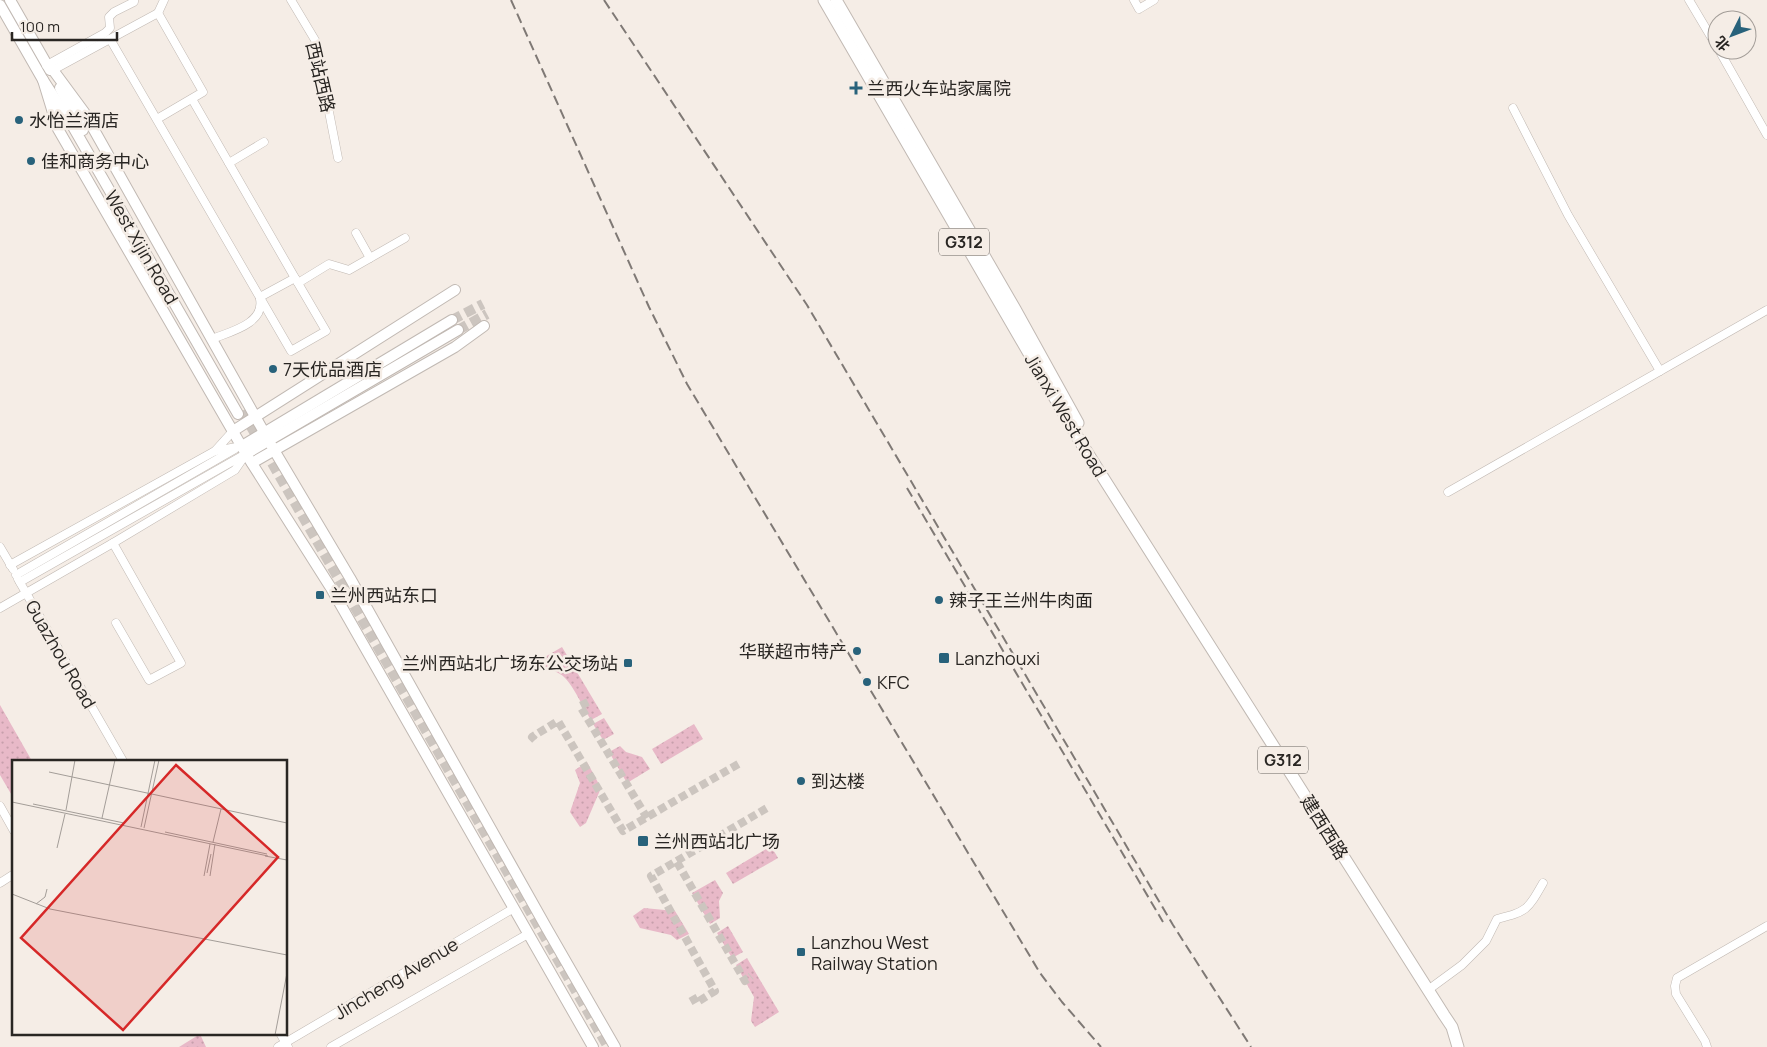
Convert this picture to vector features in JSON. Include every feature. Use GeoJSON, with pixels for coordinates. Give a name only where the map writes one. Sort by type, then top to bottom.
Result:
{"type":"FeatureCollection","features":[{"type":"Feature","properties":{"kind":"highway","name":"Jianxi West Road"},"geometry":{"type":"LineString","coordinates":[[824,0],[1078,438],[1107,483]]}},
{"type":"Feature","properties":{"kind":"highway","name":"Jianxi West Road"},"geometry":{"type":"LineString","coordinates":[[836,0],[1084,433],[1107,483]]}},
{"type":"Feature","properties":{"kind":"highway","name":"建西西路"},"geometry":{"type":"LineString","coordinates":[[1107,483],[1452,1027],[1458,1044]]}},
{"type":"Feature","properties":{"kind":"main road","name":"West Xijin Road"},"geometry":{"type":"LineString","coordinates":[[0,5],[240,412],[50,68],[10,0]]}},
{"type":"Feature","properties":{"kind":"main road"},"geometry":{"type":"LineString","coordinates":[[50,68],[84,112],[256,418],[350,578],[615,1047]]}},
{"type":"Feature","properties":{"kind":"main road"},"geometry":{"type":"LineString","coordinates":[[43,80],[58,130],[247,454],[331,588],[593,1047]]}},
{"type":"Feature","properties":{"kind":"main road"},"geometry":{"type":"LineString","coordinates":[[234,431],[454,290]]}},
{"type":"Feature","properties":{"kind":"main road"},"geometry":{"type":"LineString","coordinates":[[270,441],[452,320]]}},
{"type":"Feature","properties":{"kind":"main road"},"geometry":{"type":"LineString","coordinates":[[270,441],[455,347],[484,326]]}},
{"type":"Feature","properties":{"kind":"main road"},"geometry":{"type":"LineString","coordinates":[[247,454],[458,330]]}},
{"type":"Feature","properties":{"kind":"street"},"geometry":{"type":"LineString","coordinates":[[50,68],[105,33],[110,28],[109,17],[114,12],[134,2],[134,0]]}},
{"type":"Feature","properties":{"kind":"street"},"geometry":{"type":"LineString","coordinates":[[50,68],[158,13],[164,0]]}},
{"type":"Feature","properties":{"kind":"street","name":"西站西路"},"geometry":{"type":"LineString","coordinates":[[291,0],[315,40],[338,158]]}},
{"type":"Feature","properties":{"kind":"street"},"geometry":{"type":"LineString","coordinates":[[1134,0],[1139,8],[1154,0]]}},
{"type":"Feature","properties":{"kind":"street"},"geometry":{"type":"LineString","coordinates":[[1689,0],[1707,30]]}},
{"type":"Feature","properties":{"kind":"street"},"geometry":{"type":"LineString","coordinates":[[157,119],[203,92],[158,13]]}},
{"type":"Feature","properties":{"kind":"street"},"geometry":{"type":"LineString","coordinates":[[110,39],[291,351],[326,331],[192,99]]}},
{"type":"Feature","properties":{"kind":"street"},"geometry":{"type":"LineString","coordinates":[[1724,60],[1767,135]]}},
{"type":"Feature","properties":{"kind":"street"},"geometry":{"type":"LineString","coordinates":[[1513,108],[1568,215],[1660,371]]}},
{"type":"Feature","properties":{"kind":"street"},"geometry":{"type":"LineString","coordinates":[[229,163],[264,142]]}},
{"type":"Feature","properties":{"kind":"street"},"geometry":{"type":"LineString","coordinates":[[356,233],[370,258]]}},
{"type":"Feature","properties":{"kind":"street"},"geometry":{"type":"LineString","coordinates":[[260,297],[329,264],[349,270],[405,238]]}},
{"type":"Feature","properties":{"kind":"street"},"geometry":{"type":"LineString","coordinates":[[212,339],[254,320],[260,310],[260,297]]}},
{"type":"Feature","properties":{"kind":"street"},"geometry":{"type":"LineString","coordinates":[[1448,492],[1767,310]]}},
{"type":"Feature","properties":{"kind":"street"},"geometry":{"type":"LineString","coordinates":[[10,565],[215,451],[234,431]]}},
{"type":"Feature","properties":{"kind":"street"},"geometry":{"type":"LineString","coordinates":[[215,451],[247,454]]}},
{"type":"Feature","properties":{"kind":"street"},"geometry":{"type":"LineString","coordinates":[[0,608],[113,544],[235,470],[247,454]]}},
{"type":"Feature","properties":{"kind":"street"},"geometry":{"type":"LineString","coordinates":[[16,575],[247,454]]}},
{"type":"Feature","properties":{"kind":"street"},"geometry":{"type":"LineString","coordinates":[[20,582],[247,454]]}},
{"type":"Feature","properties":{"kind":"street"},"geometry":{"type":"LineString","coordinates":[[113,544],[181,663],[148,680],[116,623]]}},
{"type":"Feature","properties":{"kind":"street","name":"Guazhou Road"},"geometry":{"type":"LineString","coordinates":[[0,547],[122,760]]}},
{"type":"Feature","properties":{"kind":"street"},"geometry":{"type":"LineString","coordinates":[[0,806],[12,827]]}},
{"type":"Feature","properties":{"kind":"street"},"geometry":{"type":"LineString","coordinates":[[0,882],[12,875]]}},
{"type":"Feature","properties":{"kind":"street"},"geometry":{"type":"LineString","coordinates":[[1428,990],[1462,965],[1486,942],[1497,919],[1522,912],[1533,902],[1544,884]]}},
{"type":"Feature","properties":{"kind":"street","name":"Jincheng Avenue"},"geometry":{"type":"LineString","coordinates":[[284,1046],[514,908]]}},
{"type":"Feature","properties":{"kind":"street"},"geometry":{"type":"LineString","coordinates":[[1707,1047],[1676,994],[1677,978],[1767,926]]}},
{"type":"Feature","properties":{"kind":"street","name":"Jincheng Avenue"},"geometry":{"type":"LineString","coordinates":[[331,1047],[528,934]]}},
{"type":"Feature","properties":{"kind":"street"},"geometry":{"type":"LineString","coordinates":[[280,1034],[284,1046]]}},
{"type":"Feature","properties":{"kind":"shaded area"},"geometry":{"type":"Polygon","coordinates":[[[562,647],[602,714],[591,720],[575,691],[561,674],[543,667],[538,661],[562,647]]]}},
{"type":"Feature","properties":{"kind":"shaded area"},"geometry":{"type":"Polygon","coordinates":[[[0,705],[31,760],[12,760],[12,796],[0,775],[0,705]]]}},
{"type":"Feature","properties":{"kind":"shaded area"},"geometry":{"type":"Polygon","coordinates":[[[604,718],[614,734],[603,740],[593,724],[604,718]]]}},
{"type":"Feature","properties":{"kind":"shaded area"},"geometry":{"type":"Polygon","coordinates":[[[694,724],[703,739],[661,764],[652,749],[694,724]]]}},
{"type":"Feature","properties":{"kind":"shaded area"},"geometry":{"type":"Polygon","coordinates":[[[620,746],[626,752],[642,757],[650,769],[627,783],[609,752],[620,746]]]}},
{"type":"Feature","properties":{"kind":"shaded area"},"geometry":{"type":"Polygon","coordinates":[[[587,762],[601,788],[586,823],[580,827],[570,812],[580,783],[575,770],[587,762]]]}},
{"type":"Feature","properties":{"kind":"shaded area"},"geometry":{"type":"Polygon","coordinates":[[[771,846],[778,858],[733,884],[726,873],[771,846]]]}},
{"type":"Feature","properties":{"kind":"shaded area"},"geometry":{"type":"Polygon","coordinates":[[[715,880],[723,893],[719,901],[720,918],[710,924],[692,893],[715,880]]]}},
{"type":"Feature","properties":{"kind":"shaded area"},"geometry":{"type":"Polygon","coordinates":[[[644,908],[675,911],[689,934],[677,940],[671,935],[640,928],[633,916],[644,908]]]}},
{"type":"Feature","properties":{"kind":"shaded area"},"geometry":{"type":"Polygon","coordinates":[[[728,926],[743,952],[732,958],[717,933],[728,926]]]}},
{"type":"Feature","properties":{"kind":"shaded area"},"geometry":{"type":"Polygon","coordinates":[[[747,958],[779,1012],[755,1027],[751,1021],[754,997],[736,965],[747,958]]]}},
{"type":"Feature","properties":{"kind":"shaded area"},"geometry":{"type":"Polygon","coordinates":[[[200,1034],[206,1047],[179,1047],[200,1034]]]}},
{"type":"Feature","properties":{"kind":"tunnel"},"geometry":{"type":"LineString","coordinates":[[452,320],[483,304]]}},
{"type":"Feature","properties":{"kind":"tunnel"},"geometry":{"type":"LineString","coordinates":[[458,330],[487,314]]}},
{"type":"Feature","properties":{"kind":"tunnel"},"geometry":{"type":"LineString","coordinates":[[242,411],[608,1047]]}},
{"type":"Feature","properties":{"kind":"tunnel"},"geometry":{"type":"LineString","coordinates":[[588,702],[580,706],[647,818]]}},
{"type":"Feature","properties":{"kind":"tunnel"},"geometry":{"type":"LineString","coordinates":[[535,740],[532,737],[558,721],[623,831],[740,763]]}},
{"type":"Feature","properties":{"kind":"tunnel"},"geometry":{"type":"LineString","coordinates":[[692,996],[696,1003],[715,991],[651,876],[767,808]]}},
{"type":"Feature","properties":{"kind":"tunnel"},"geometry":{"type":"LineString","coordinates":[[677,862],[745,981],[751,976]]}},
{"type":"Feature","properties":{"kind":"railway"},"geometry":{"type":"LineString","coordinates":[[511,0],[649,307],[687,384],[1040,973],[1101,1047]]}},
{"type":"Feature","properties":{"kind":"railway"},"geometry":{"type":"LineString","coordinates":[[604,0],[807,305],[1173,925],[1251,1047]]}},
{"type":"Feature","properties":{"kind":"railway"},"geometry":{"type":"LineString","coordinates":[[907,488],[1163,922]]}},
{"type":"Feature","properties":{"kind":"place","name":"兰西火车站家属院"},"geometry":{"type":"Point","coordinates":[856,88]}},
{"type":"Feature","properties":{"kind":"place","name":"水怡兰酒店"},"geometry":{"type":"Point","coordinates":[19,120]}},
{"type":"Feature","properties":{"kind":"place","name":"佳和商务中心"},"geometry":{"type":"Point","coordinates":[31,161]}},
{"type":"Feature","properties":{"kind":"place","name":"7天优品酒店"},"geometry":{"type":"Point","coordinates":[273,369]}},
{"type":"Feature","properties":{"kind":"place","name":"兰州西站东口"},"geometry":{"type":"Point","coordinates":[320,595]}},
{"type":"Feature","properties":{"kind":"place","name":"辣子王兰州牛肉面"},"geometry":{"type":"Point","coordinates":[939,600]}},
{"type":"Feature","properties":{"kind":"place","name":"华联超市特产"},"geometry":{"type":"Point","coordinates":[857,651]}},
{"type":"Feature","properties":{"kind":"place","name":"Lanzhouxi"},"geometry":{"type":"Point","coordinates":[944,658]}},
{"type":"Feature","properties":{"kind":"place","name":"兰州西站北广场东公交场站"},"geometry":{"type":"Point","coordinates":[628,663]}},
{"type":"Feature","properties":{"kind":"place","name":"KFC"},"geometry":{"type":"Point","coordinates":[867,682]}},
{"type":"Feature","properties":{"kind":"place","name":"到达楼"},"geometry":{"type":"Point","coordinates":[801,781]}},
{"type":"Feature","properties":{"kind":"place","name":"兰州西站北广场"},"geometry":{"type":"Point","coordinates":[643,841]}},
{"type":"Feature","properties":{"kind":"place","name":"Lanzhou West Railway Station"},"geometry":{"type":"Point","coordinates":[801,952]}}]}
